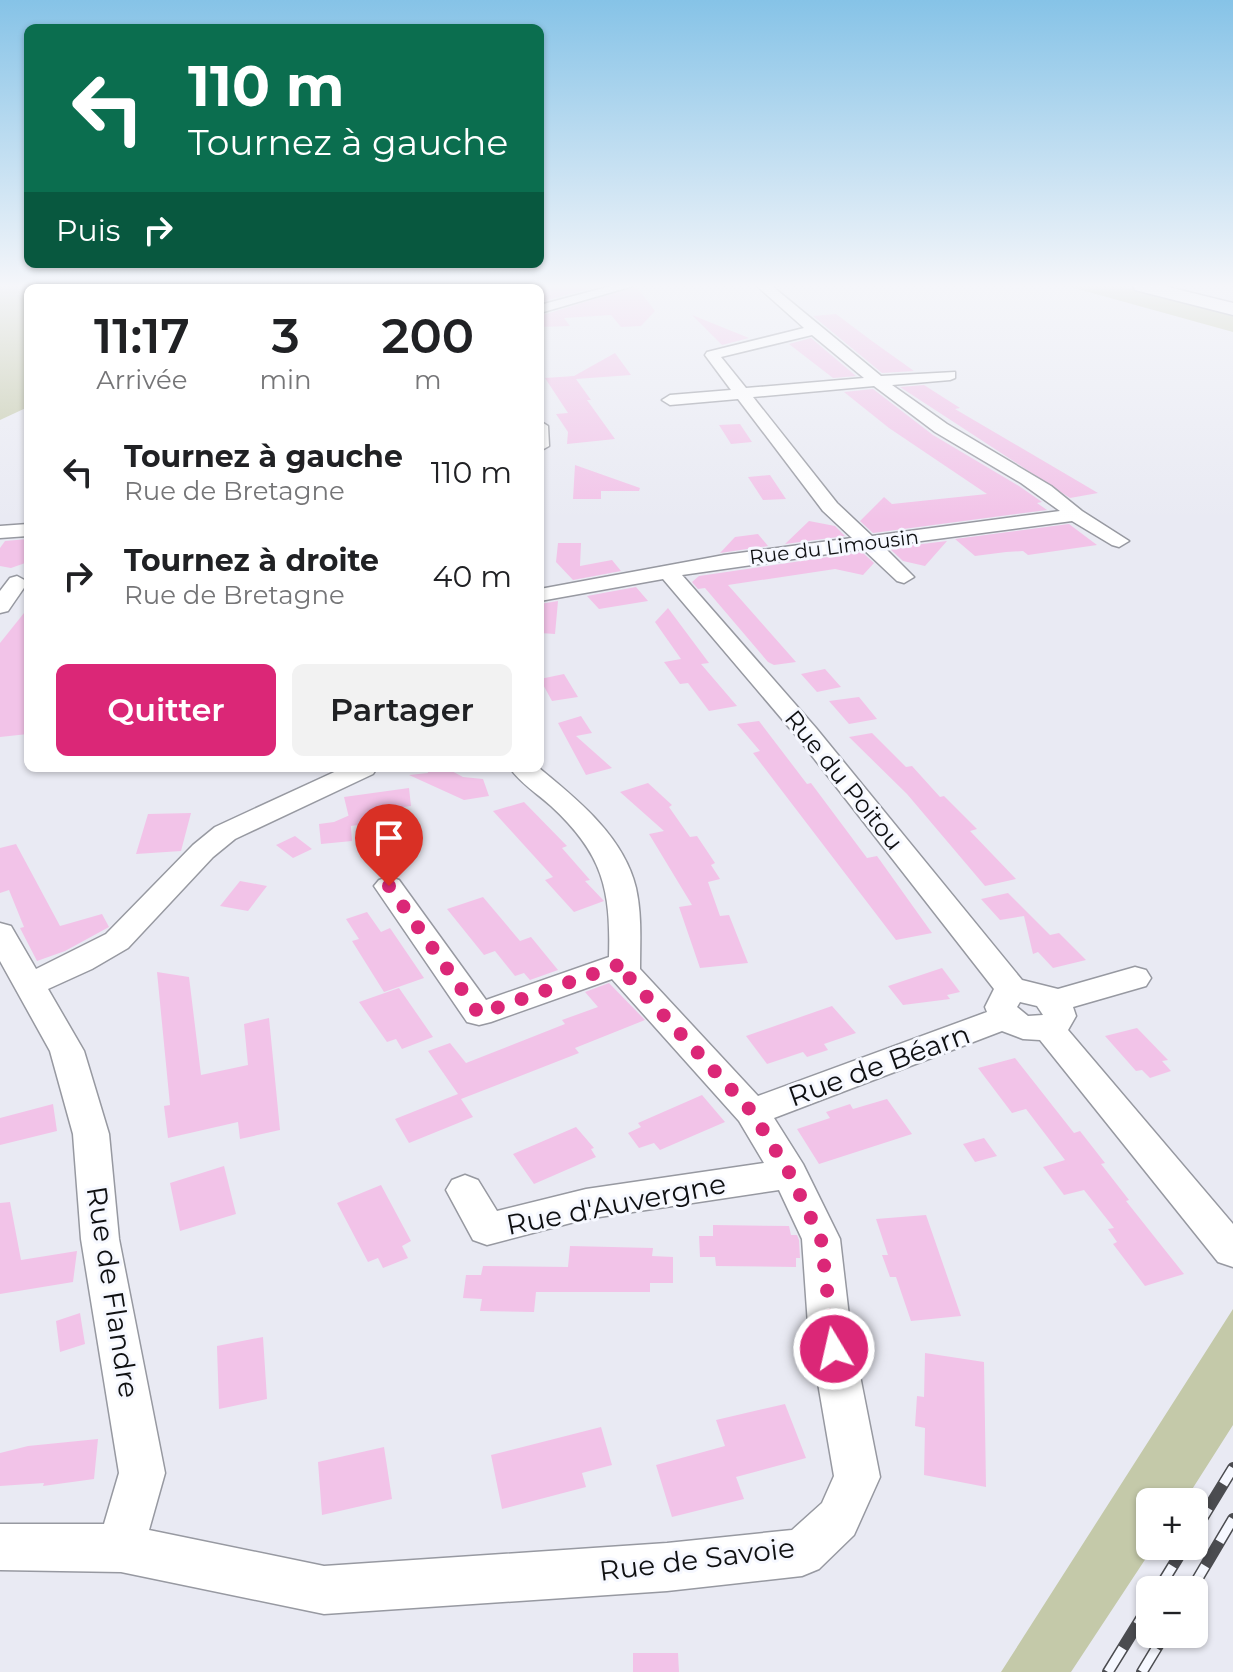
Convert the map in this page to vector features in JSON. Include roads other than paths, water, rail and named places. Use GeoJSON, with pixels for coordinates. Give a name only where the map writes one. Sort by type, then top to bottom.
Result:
{"type":"FeatureCollection","features":[{"type":"Feature","properties":{"kind":"street"},"geometry":{"type":"LineString","coordinates":[[719,364],[830,507],[904,577]]}},
{"type":"Feature","properties":{"kind":"street"},"geometry":{"type":"LineString","coordinates":[[859,364],[941,428],[1058,499],[1075,515],[1119,541]]}},
{"type":"Feature","properties":{"kind":"street"},"geometry":{"type":"LineString","coordinates":[[670,400],[950,375]]}},
{"type":"Feature","properties":{"kind":"street","name":"Rue du Limousin"},"geometry":{"type":"LineString","coordinates":[[544,594],[724,561],[1075,515]]}},
{"type":"Feature","properties":{"kind":"street"},"geometry":{"type":"LineString","coordinates":[[0,532],[24,530]]}},
{"type":"Feature","properties":{"kind":"street","name":"Rue du Poitou"},"geometry":{"type":"LineString","coordinates":[[669,573],[807,733],[1010,1004]]}},
{"type":"Feature","properties":{"kind":"street"},"geometry":{"type":"LineString","coordinates":[[0,606],[15,582]]}},
{"type":"Feature","properties":{"kind":"street"},"geometry":{"type":"LineString","coordinates":[[31,984],[81,962],[117,941],[156,898],[225,833],[355,772]]}},
{"type":"Feature","properties":{"kind":"street"},"geometry":{"type":"LineString","coordinates":[[389,886],[479,1014],[624,963],[623,905],[617,873],[598,842],[527,772]]}},
{"type":"Feature","properties":{"kind":"street","name":"Rue de Flandre"},"geometry":{"type":"LineString","coordinates":[[0,933],[67,1051],[91,1134],[100,1239],[142,1473],[121,1548]]}},
{"type":"Feature","properties":{"kind":"street","name":"Rue de Savoie"},"geometry":{"type":"LineString","coordinates":[[121,1548],[324,1590],[667,1567],[802,1552],[838,1519],[857,1477],[829,1325],[821,1239],[790,1174],[752,1112],[624,972],[624,963]]}},
{"type":"Feature","properties":{"kind":"street"},"geometry":{"type":"LineString","coordinates":[[1010,1004],[1025,1028],[1135,978]]}},
{"type":"Feature","properties":{"kind":"street","name":"Rue de Béarn"},"geometry":{"type":"LineString","coordinates":[[752,1112],[1010,1004]]}},
{"type":"Feature","properties":{"kind":"street"},"geometry":{"type":"LineString","coordinates":[[1051,1015],[1232,1251]]}},
{"type":"Feature","properties":{"kind":"street","name":"Rue d'Auvergne"},"geometry":{"type":"LineString","coordinates":[[465,1190],[487,1229],[613,1199],[790,1174]]}},
{"type":"Feature","properties":{"kind":"street"},"geometry":{"type":"LineString","coordinates":[[0,1547],[121,1548]]}},
{"type":"Feature","properties":{"kind":"railway"},"geometry":{"type":"LineString","coordinates":[[1208,1509],[1233,1468]]}},
{"type":"Feature","properties":{"kind":"railway"},"geometry":{"type":"LineString","coordinates":[[1199,1576],[1233,1519]]}},
{"type":"Feature","properties":{"kind":"railway"},"geometry":{"type":"LineString","coordinates":[[1167,1576],[1176,1560]]}},
{"type":"Feature","properties":{"kind":"railway"},"geometry":{"type":"LineString","coordinates":[[1108,1672],[1136,1627]]}},
{"type":"Feature","properties":{"kind":"railway"},"geometry":{"type":"LineString","coordinates":[[1142,1672],[1157,1648]]}}]}
